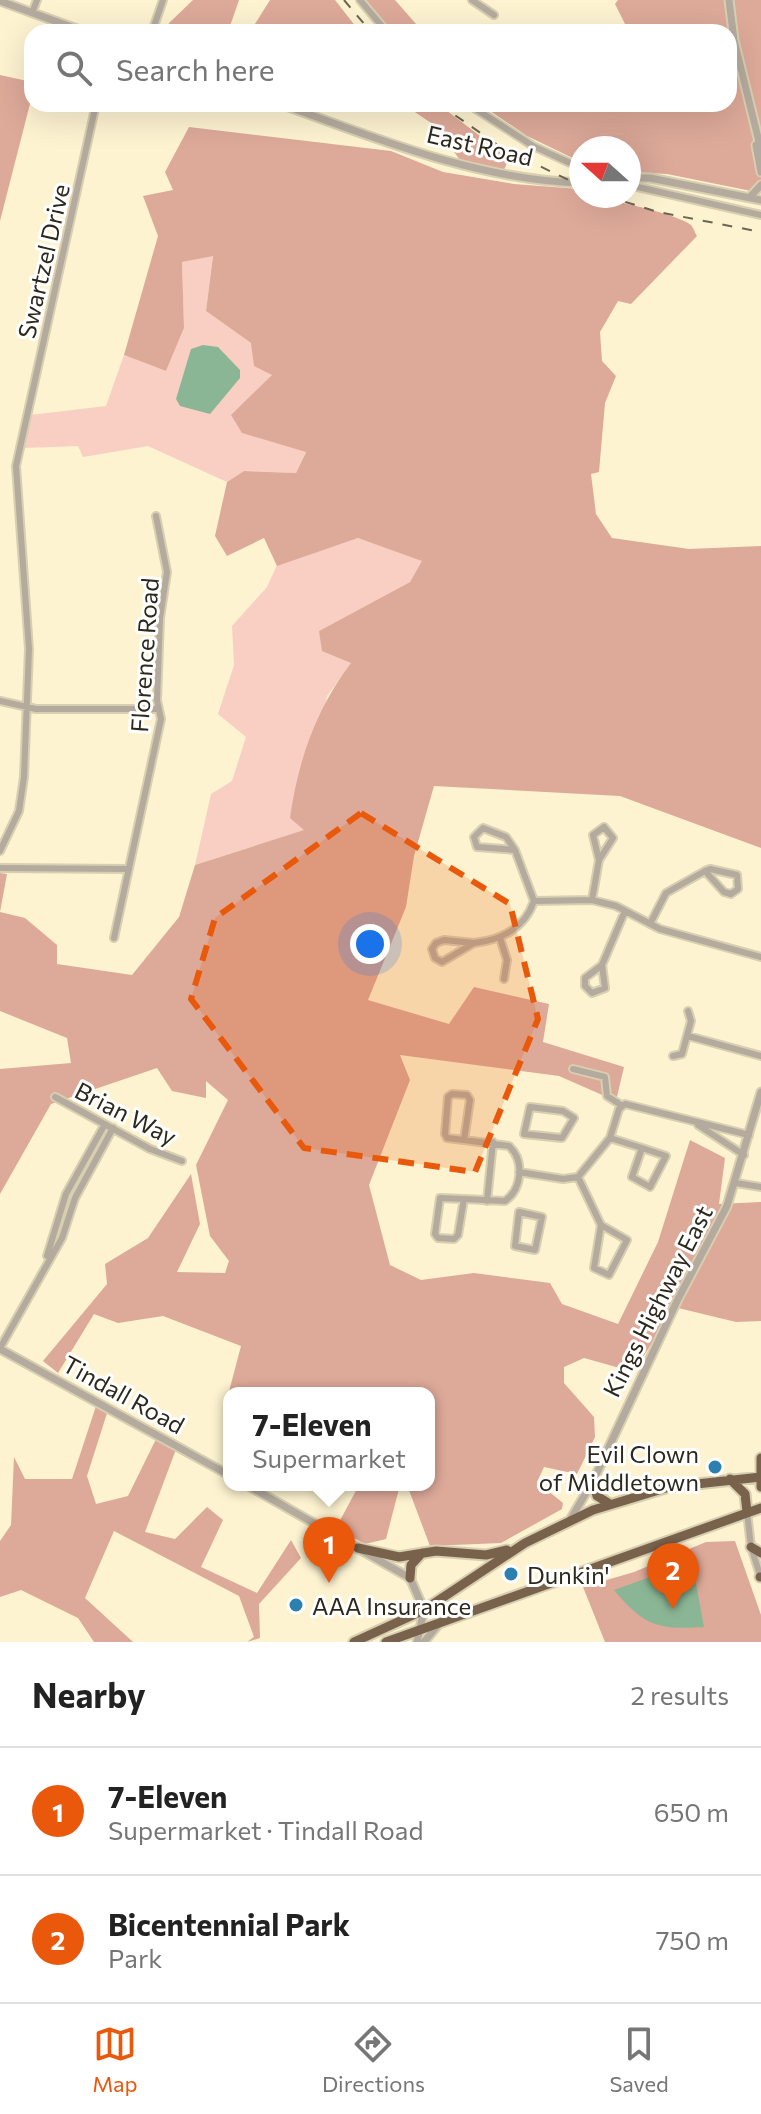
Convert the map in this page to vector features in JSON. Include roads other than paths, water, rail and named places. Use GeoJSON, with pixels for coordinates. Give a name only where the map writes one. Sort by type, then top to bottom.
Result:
{"type":"FeatureCollection","features":[{"type":"Feature","properties":{"kind":"highway"},"geometry":{"type":"LineString","coordinates":[[354,1642],[424,1610],[525,1543],[570,1520],[610,1504],[669,1487],[730,1479],[761,1480],[761,1458]]}},
{"type":"Feature","properties":{"kind":"highway"},"geometry":{"type":"LineString","coordinates":[[730,1479],[745,1494],[747,1512]]}},
{"type":"Feature","properties":{"kind":"highway"},"geometry":{"type":"LineString","coordinates":[[593,1481],[597,1496],[610,1504]]}},
{"type":"Feature","properties":{"kind":"highway"},"geometry":{"type":"LineString","coordinates":[[386,1642],[761,1508]]}},
{"type":"Feature","properties":{"kind":"highway"},"geometry":{"type":"LineString","coordinates":[[358,1548],[391,1557],[443,1551],[486,1555],[525,1543]]}},
{"type":"Feature","properties":{"kind":"highway"},"geometry":{"type":"LineString","coordinates":[[751,1547],[761,1553]]}},
{"type":"Feature","properties":{"kind":"highway"},"geometry":{"type":"LineString","coordinates":[[410,1578],[411,1565],[422,1553]]}},
{"type":"Feature","properties":{"kind":"street"},"geometry":{"type":"LineString","coordinates":[[32,13],[37,0]]}},
{"type":"Feature","properties":{"kind":"street"},"geometry":{"type":"LineString","coordinates":[[155,24],[163,0]]}},
{"type":"Feature","properties":{"kind":"street"},"geometry":{"type":"LineString","coordinates":[[360,0],[380,24]]}},
{"type":"Feature","properties":{"kind":"street"},"geometry":{"type":"LineString","coordinates":[[472,0],[494,15]]}},
{"type":"Feature","properties":{"kind":"street"},"geometry":{"type":"LineString","coordinates":[[729,0],[732,24]]}},
{"type":"Feature","properties":{"kind":"street"},"geometry":{"type":"LineString","coordinates":[[0,1],[63,24]]}},
{"type":"Feature","properties":{"kind":"street"},"geometry":{"type":"LineString","coordinates":[[737,52],[761,150]]}},
{"type":"Feature","properties":{"kind":"street","name":"Swartzel Drive"},"geometry":{"type":"LineString","coordinates":[[0,851],[22,802],[26,708],[28,619],[16,466],[94,112]]}},
{"type":"Feature","properties":{"kind":"street","name":"East Road"},"geometry":{"type":"LineString","coordinates":[[303,112],[395,145],[479,168],[569,181]]}},
{"type":"Feature","properties":{"kind":"street"},"geometry":{"type":"LineString","coordinates":[[480,112],[533,146],[569,162]]}},
{"type":"Feature","properties":{"kind":"street"},"geometry":{"type":"LineString","coordinates":[[754,123],[761,172]]}},
{"type":"Feature","properties":{"kind":"street"},"geometry":{"type":"LineString","coordinates":[[641,178],[761,200]]}},
{"type":"Feature","properties":{"kind":"street"},"geometry":{"type":"LineString","coordinates":[[748,197],[756,194],[761,185]]}},
{"type":"Feature","properties":{"kind":"street"},"geometry":{"type":"LineString","coordinates":[[641,188],[761,215]]}},
{"type":"Feature","properties":{"kind":"street","name":"Florence Road"},"geometry":{"type":"LineString","coordinates":[[114,938],[161,719],[158,709],[160,618],[167,572],[156,516]]}},
{"type":"Feature","properties":{"kind":"street"},"geometry":{"type":"LineString","coordinates":[[0,701],[26,708],[158,709]]}},
{"type":"Feature","properties":{"kind":"street"},"geometry":{"type":"LineString","coordinates":[[592,900],[599,860],[593,835],[604,827],[611,830],[613,842],[599,860]]}},
{"type":"Feature","properties":{"kind":"street"},"geometry":{"type":"LineString","coordinates":[[474,943],[445,961],[433,955],[433,945],[439,941],[474,943],[500,938],[522,923],[534,901],[515,850],[506,837],[495,831],[480,829],[474,837],[475,844],[481,849],[515,850]]}},
{"type":"Feature","properties":{"kind":"street"},"geometry":{"type":"LineString","coordinates":[[0,868],[129,869]]}},
{"type":"Feature","properties":{"kind":"street"},"geometry":{"type":"LineString","coordinates":[[650,924],[666,893],[705,871],[718,869],[734,873],[740,879],[740,886],[728,894],[705,871]]}},
{"type":"Feature","properties":{"kind":"street"},"geometry":{"type":"LineString","coordinates":[[534,901],[592,900],[625,911],[650,924],[761,957]]}},
{"type":"Feature","properties":{"kind":"street"},"geometry":{"type":"LineString","coordinates":[[602,965],[605,988],[592,993],[585,986],[585,978],[602,965],[625,911]]}},
{"type":"Feature","properties":{"kind":"street"},"geometry":{"type":"LineString","coordinates":[[500,938],[507,965],[504,979]]}},
{"type":"Feature","properties":{"kind":"street"},"geometry":{"type":"LineString","coordinates":[[673,1056],[682,1054],[688,1036],[691,1021],[688,1011]]}},
{"type":"Feature","properties":{"kind":"street"},"geometry":{"type":"LineString","coordinates":[[688,1036],[761,1056]]}},
{"type":"Feature","properties":{"kind":"street"},"geometry":{"type":"LineString","coordinates":[[573,1069],[605,1077],[607,1096],[621,1105],[749,1135]]}},
{"type":"Feature","properties":{"kind":"street","name":"Kings Highway East"},"geometry":{"type":"LineString","coordinates":[[570,1520],[593,1481],[644,1367],[724,1213],[736,1183],[761,1092]]}},
{"type":"Feature","properties":{"kind":"street"},"geometry":{"type":"LineString","coordinates":[[464,1140],[470,1100],[467,1095],[452,1094],[448,1097],[447,1138],[464,1140],[493,1142],[515,1152]]}},
{"type":"Feature","properties":{"kind":"street","name":"Brian Way"},"geometry":{"type":"LineString","coordinates":[[55,1097],[182,1161]]}},
{"type":"Feature","properties":{"kind":"street"},"geometry":{"type":"LineString","coordinates":[[519,1172],[563,1179],[578,1177],[610,1138],[621,1105]]}},
{"type":"Feature","properties":{"kind":"street"},"geometry":{"type":"LineString","coordinates":[[464,1199],[457,1238],[438,1238],[435,1234],[440,1198],[464,1199],[487,1201],[509,1198],[517,1188],[519,1172],[515,1152],[524,1134],[530,1107],[574,1115],[562,1138],[524,1134]]}},
{"type":"Feature","properties":{"kind":"street"},"geometry":{"type":"LineString","coordinates":[[695,1123],[744,1155]]}},
{"type":"Feature","properties":{"kind":"street"},"geometry":{"type":"LineString","coordinates":[[46,1261],[61,1206],[105,1124]]}},
{"type":"Feature","properties":{"kind":"street"},"geometry":{"type":"LineString","coordinates":[[0,1348],[46,1261],[62,1238],[71,1209],[113,1128]]}},
{"type":"Feature","properties":{"kind":"street"},"geometry":{"type":"LineString","coordinates":[[610,1138],[642,1148],[666,1156],[650,1187],[631,1174],[642,1148]]}},
{"type":"Feature","properties":{"kind":"street"},"geometry":{"type":"LineString","coordinates":[[487,1201],[493,1142]]}},
{"type":"Feature","properties":{"kind":"street"},"geometry":{"type":"LineString","coordinates":[[79,1170],[87,1175]]}},
{"type":"Feature","properties":{"kind":"street"},"geometry":{"type":"LineString","coordinates":[[578,1177],[601,1225],[627,1240],[609,1275],[594,1268],[601,1225]]}},
{"type":"Feature","properties":{"kind":"street"},"geometry":{"type":"LineString","coordinates":[[736,1183],[761,1187]]}},
{"type":"Feature","properties":{"kind":"street"},"geometry":{"type":"LineString","coordinates":[[509,1198],[519,1212],[542,1217],[535,1250],[515,1246],[519,1212]]}},
{"type":"Feature","properties":{"kind":"street"},"geometry":{"type":"LineString","coordinates":[[61,1206],[71,1209]]}},
{"type":"Feature","properties":{"kind":"street","name":"Tindall Road"},"geometry":{"type":"LineString","coordinates":[[0,1348],[223,1472]]}},
{"type":"Feature","properties":{"kind":"street"},"geometry":{"type":"LineString","coordinates":[[258,1491],[410,1578],[424,1610],[423,1627],[417,1642]]}},
{"type":"Feature","properties":{"kind":"street"},"geometry":{"type":"LineString","coordinates":[[747,1512],[751,1547],[761,1577]]}},
{"type":"Feature","properties":{"kind":"street"},"geometry":{"type":"LineString","coordinates":[[424,1642],[442,1620]]}},
{"type":"Feature","properties":{"kind":"railway"},"geometry":{"type":"LineString","coordinates":[[344,0],[364,24]]}},
{"type":"Feature","properties":{"kind":"railway"},"geometry":{"type":"LineString","coordinates":[[450,112],[502,148],[569,180]]}},
{"type":"Feature","properties":{"kind":"railway"},"geometry":{"type":"LineString","coordinates":[[641,207],[761,232]]}},
{"type":"Feature","properties":{"kind":"place","name":"Evil Clown of Middletown"},"geometry":{"type":"Point","coordinates":[715,1467]}},
{"type":"Feature","properties":{"kind":"place","name":"Dunkin'"},"geometry":{"type":"Point","coordinates":[511,1574]}},
{"type":"Feature","properties":{"kind":"place","name":"7-Eleven"},"geometry":{"type":"Point","coordinates":[329,1583]}},
{"type":"Feature","properties":{"kind":"place","name":"AAA Insurance"},"geometry":{"type":"Point","coordinates":[296,1605]}},
{"type":"Feature","properties":{"kind":"place","name":"Bicentennial Park"},"geometry":{"type":"Point","coordinates":[673,1609]}}]}
